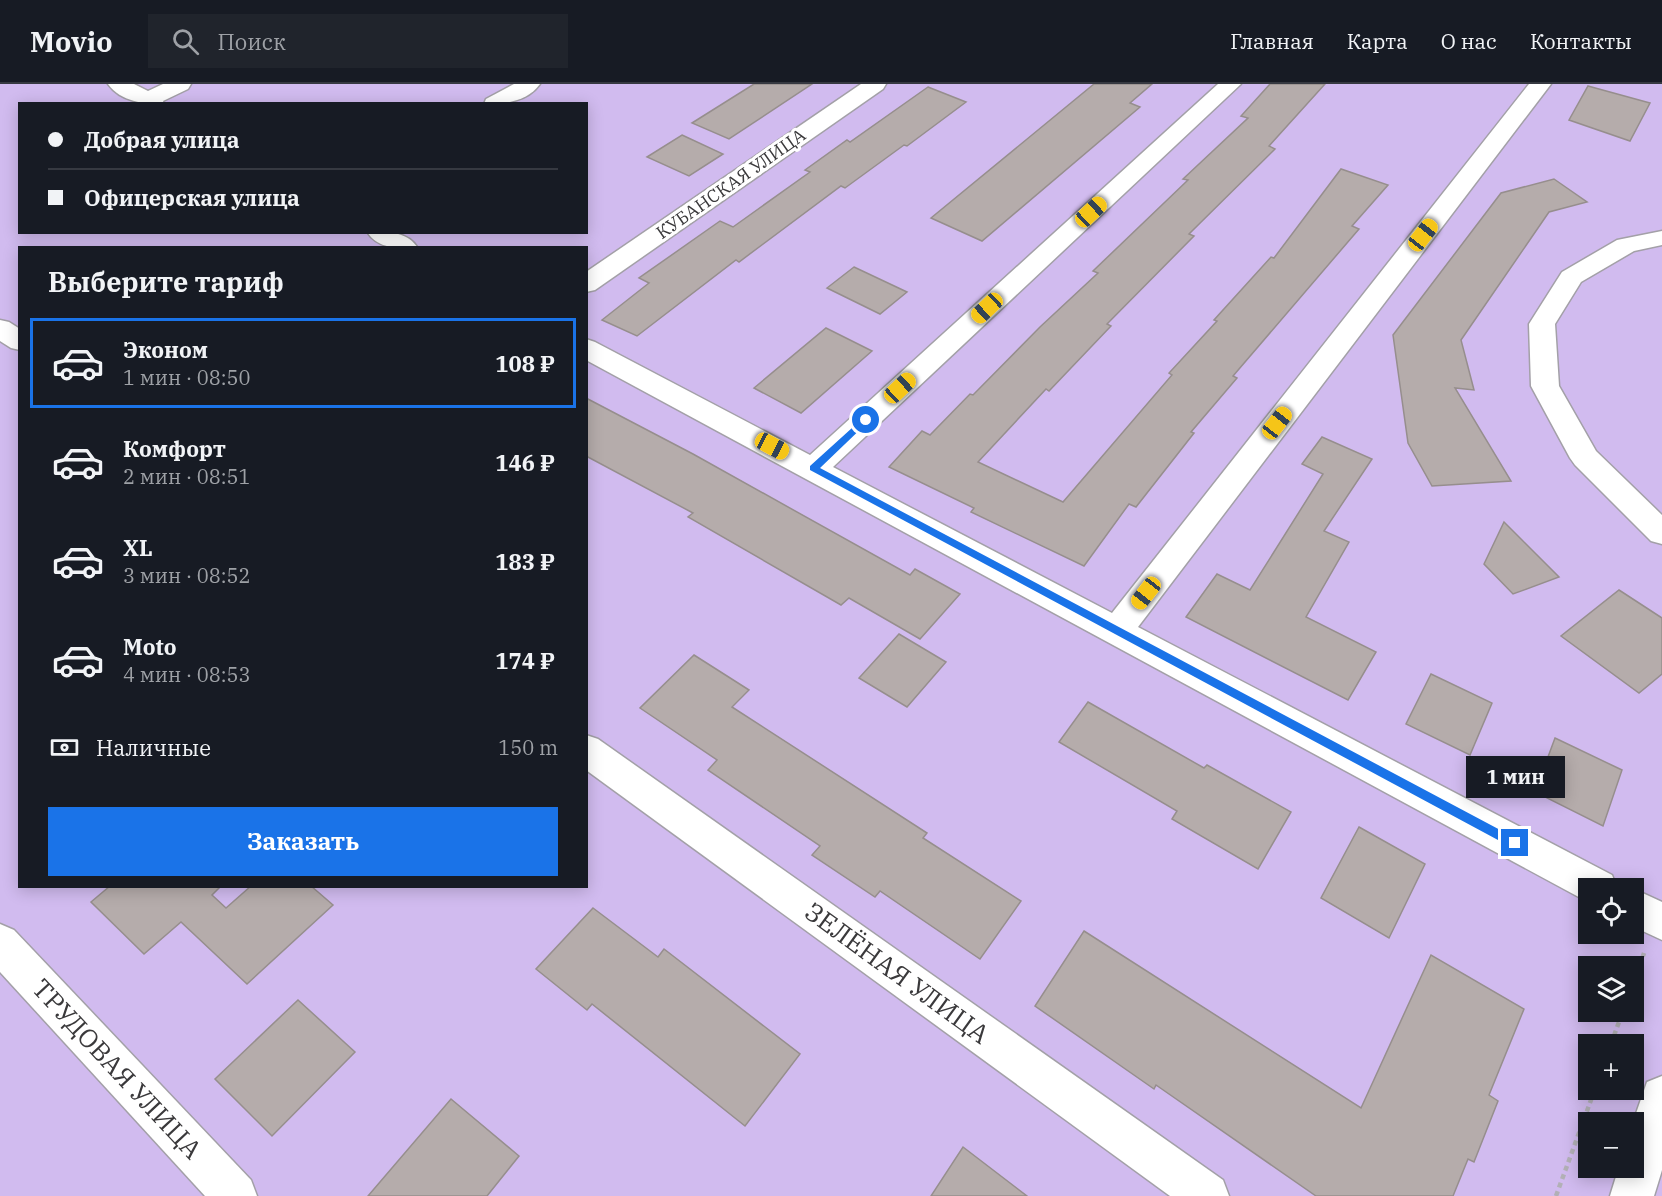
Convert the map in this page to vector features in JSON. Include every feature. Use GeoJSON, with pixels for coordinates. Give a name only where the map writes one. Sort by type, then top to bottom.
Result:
{"type":"FeatureCollection","features":[{"type":"Feature","properties":{"kind":"street"},"geometry":{"type":"LineString","coordinates":[[118,84],[151,102],[180,84]]}},
{"type":"Feature","properties":{"kind":"street"},"geometry":{"type":"LineString","coordinates":[[498,102],[529,84]]}},
{"type":"Feature","properties":{"kind":"street","name":"КУБАНСКАЯ УЛИЦА"},"geometry":{"type":"LineString","coordinates":[[588,283],[875,84]]}},
{"type":"Feature","properties":{"kind":"street"},"geometry":{"type":"LineString","coordinates":[[813,468],[1230,84]]}},
{"type":"Feature","properties":{"kind":"street"},"geometry":{"type":"LineString","coordinates":[[1117,630],[1540,84]]}},
{"type":"Feature","properties":{"kind":"street"},"geometry":{"type":"LineString","coordinates":[[382,234],[403,246]]}},
{"type":"Feature","properties":{"kind":"street"},"geometry":{"type":"LineString","coordinates":[[1662,238],[1626,245],[1571,277],[1542,324],[1545,386],[1585,458],[1662,534]]}},
{"type":"Feature","properties":{"kind":"street"},"geometry":{"type":"LineString","coordinates":[[0,328],[18,341]]}},
{"type":"Feature","properties":{"kind":"street"},"geometry":{"type":"LineString","coordinates":[[588,349],[1579,878]]}},
{"type":"Feature","properties":{"kind":"street","name":"ЗЕЛЁНАЯ УЛИЦА"},"geometry":{"type":"LineString","coordinates":[[588,751],[1207,1196]]}},
{"type":"Feature","properties":{"kind":"street"},"geometry":{"type":"LineString","coordinates":[[1644,912],[1662,922]]}},
{"type":"Feature","properties":{"kind":"street","name":"ТРУДОВАЯ УЛИЦА"},"geometry":{"type":"LineString","coordinates":[[0,943],[235,1196]]}},
{"type":"Feature","properties":{"kind":"street"},"geometry":{"type":"LineString","coordinates":[[1632,1196],[1662,1097]]}},
{"type":"Feature","properties":{"kind":"path"},"geometry":{"type":"LineString","coordinates":[[1556,1196],[1591,1100]]}},
{"type":"Feature","properties":{"kind":"shaded area"},"geometry":{"type":"Polygon","coordinates":[[[0,84],[1662,84],[1662,1196],[0,1196],[0,84]]]}},
{"type":"Feature","properties":{"kind":"building"},"geometry":{"type":"Polygon","coordinates":[[[754,84],[812,84],[729,139],[692,123],[754,84]]]}},
{"type":"Feature","properties":{"kind":"building"},"geometry":{"type":"Polygon","coordinates":[[[1094,84],[1152,84],[1130,103],[1140,107],[982,241],[931,218],[1094,84]]]}},
{"type":"Feature","properties":{"kind":"building"},"geometry":{"type":"Polygon","coordinates":[[[1270,84],[1325,84],[1269,146],[1275,149],[1189,234],[1194,236],[1107,324],[1111,326],[1049,391],[1046,389],[978,462],[1063,502],[1172,375],[1169,373],[1217,321],[1214,320],[1271,257],[1274,258],[1341,169],[1388,185],[1352,226],[1359,229],[1233,376],[1237,378],[1191,432],[1194,433],[1136,507],[1129,504],[1084,566],[971,512],[974,508],[889,467],[922,431],[930,435],[1098,273],[1093,271],[1188,180],[1183,179],[1248,118],[1241,116],[1270,84]]]}},
{"type":"Feature","properties":{"kind":"building"},"geometry":{"type":"Polygon","coordinates":[[[1588,86],[1650,103],[1630,141],[1569,120],[1588,86]]]}},
{"type":"Feature","properties":{"kind":"building"},"geometry":{"type":"Polygon","coordinates":[[[928,87],[966,102],[845,188],[841,186],[739,262],[736,260],[637,336],[602,320],[649,283],[639,278],[720,221],[733,227],[810,172],[805,170],[847,140],[850,142],[928,87]]]}},
{"type":"Feature","properties":{"kind":"building"},"geometry":{"type":"Polygon","coordinates":[[[682,135],[723,154],[689,176],[647,157],[682,135]]]}},
{"type":"Feature","properties":{"kind":"building"},"geometry":{"type":"Polygon","coordinates":[[[1554,179],[1587,202],[1549,212],[1461,340],[1474,390],[1455,388],[1511,481],[1432,486],[1408,443],[1393,335],[1501,193],[1554,179]]]}},
{"type":"Feature","properties":{"kind":"building"},"geometry":{"type":"Polygon","coordinates":[[[854,267],[907,292],[880,314],[827,288],[854,267]]]}},
{"type":"Feature","properties":{"kind":"building"},"geometry":{"type":"Polygon","coordinates":[[[826,328],[872,351],[801,413],[754,388],[826,328]]]}},
{"type":"Feature","properties":{"kind":"building"},"geometry":{"type":"Polygon","coordinates":[[[588,399],[693,454],[910,575],[915,569],[960,594],[920,639],[849,598],[841,605],[688,517],[693,513],[588,457],[588,399]]]}},
{"type":"Feature","properties":{"kind":"building"},"geometry":{"type":"Polygon","coordinates":[[[1322,437],[1372,459],[1324,531],[1349,542],[1306,617],[1376,652],[1348,700],[1186,617],[1217,574],[1250,590],[1323,474],[1302,464],[1322,437]]]}},
{"type":"Feature","properties":{"kind":"building"},"geometry":{"type":"Polygon","coordinates":[[[1504,522],[1559,577],[1513,594],[1484,564],[1504,522]]]}},
{"type":"Feature","properties":{"kind":"building"},"geometry":{"type":"Polygon","coordinates":[[[1619,590],[1662,618],[1662,674],[1639,693],[1561,636],[1619,590]]]}},
{"type":"Feature","properties":{"kind":"building"},"geometry":{"type":"Polygon","coordinates":[[[899,634],[946,662],[907,707],[859,678],[899,634]]]}},
{"type":"Feature","properties":{"kind":"building"},"geometry":{"type":"Polygon","coordinates":[[[694,655],[749,690],[732,707],[927,833],[923,838],[1021,901],[980,959],[880,891],[875,897],[812,855],[820,846],[708,770],[717,760],[640,708],[694,655]]]}},
{"type":"Feature","properties":{"kind":"building"},"geometry":{"type":"Polygon","coordinates":[[[1431,674],[1492,703],[1470,755],[1406,724],[1431,674]]]}},
{"type":"Feature","properties":{"kind":"building"},"geometry":{"type":"Polygon","coordinates":[[[1088,702],[1204,768],[1207,765],[1291,812],[1258,869],[1172,819],[1177,811],[1059,742],[1088,702]]]}},
{"type":"Feature","properties":{"kind":"building"},"geometry":{"type":"Polygon","coordinates":[[[1555,738],[1622,770],[1603,826],[1535,792],[1555,738]]]}},
{"type":"Feature","properties":{"kind":"building"},"geometry":{"type":"Polygon","coordinates":[[[1359,827],[1425,864],[1389,938],[1321,898],[1359,827]]]}},
{"type":"Feature","properties":{"kind":"building"},"geometry":{"type":"Polygon","coordinates":[[[108,888],[219,888],[212,895],[226,908],[249,888],[313,888],[333,905],[247,984],[181,922],[144,954],[91,902],[108,888]]]}},
{"type":"Feature","properties":{"kind":"building"},"geometry":{"type":"Polygon","coordinates":[[[593,908],[658,957],[664,949],[800,1054],[745,1126],[592,1004],[587,1010],[536,969],[593,908]]]}},
{"type":"Feature","properties":{"kind":"building"},"geometry":{"type":"Polygon","coordinates":[[[1084,931],[1361,1108],[1431,955],[1524,1009],[1489,1095],[1498,1101],[1474,1162],[1468,1159],[1453,1196],[1316,1196],[1156,1085],[1154,1089],[1035,1006],[1084,931]]]}},
{"type":"Feature","properties":{"kind":"building"},"geometry":{"type":"Polygon","coordinates":[[[298,1000],[355,1052],[272,1136],[215,1079],[298,1000]]]}},
{"type":"Feature","properties":{"kind":"building"},"geometry":{"type":"Polygon","coordinates":[[[451,1099],[519,1156],[487,1196],[368,1196],[451,1099]]]}},
{"type":"Feature","properties":{"kind":"building"},"geometry":{"type":"Polygon","coordinates":[[[963,1147],[1027,1196],[931,1196],[963,1147]]]}},
{"type":"Feature","properties":{"kind":"route"},"geometry":{"type":"LineString","coordinates":[[866,420],[813,468],[1515,843]]}}]}
